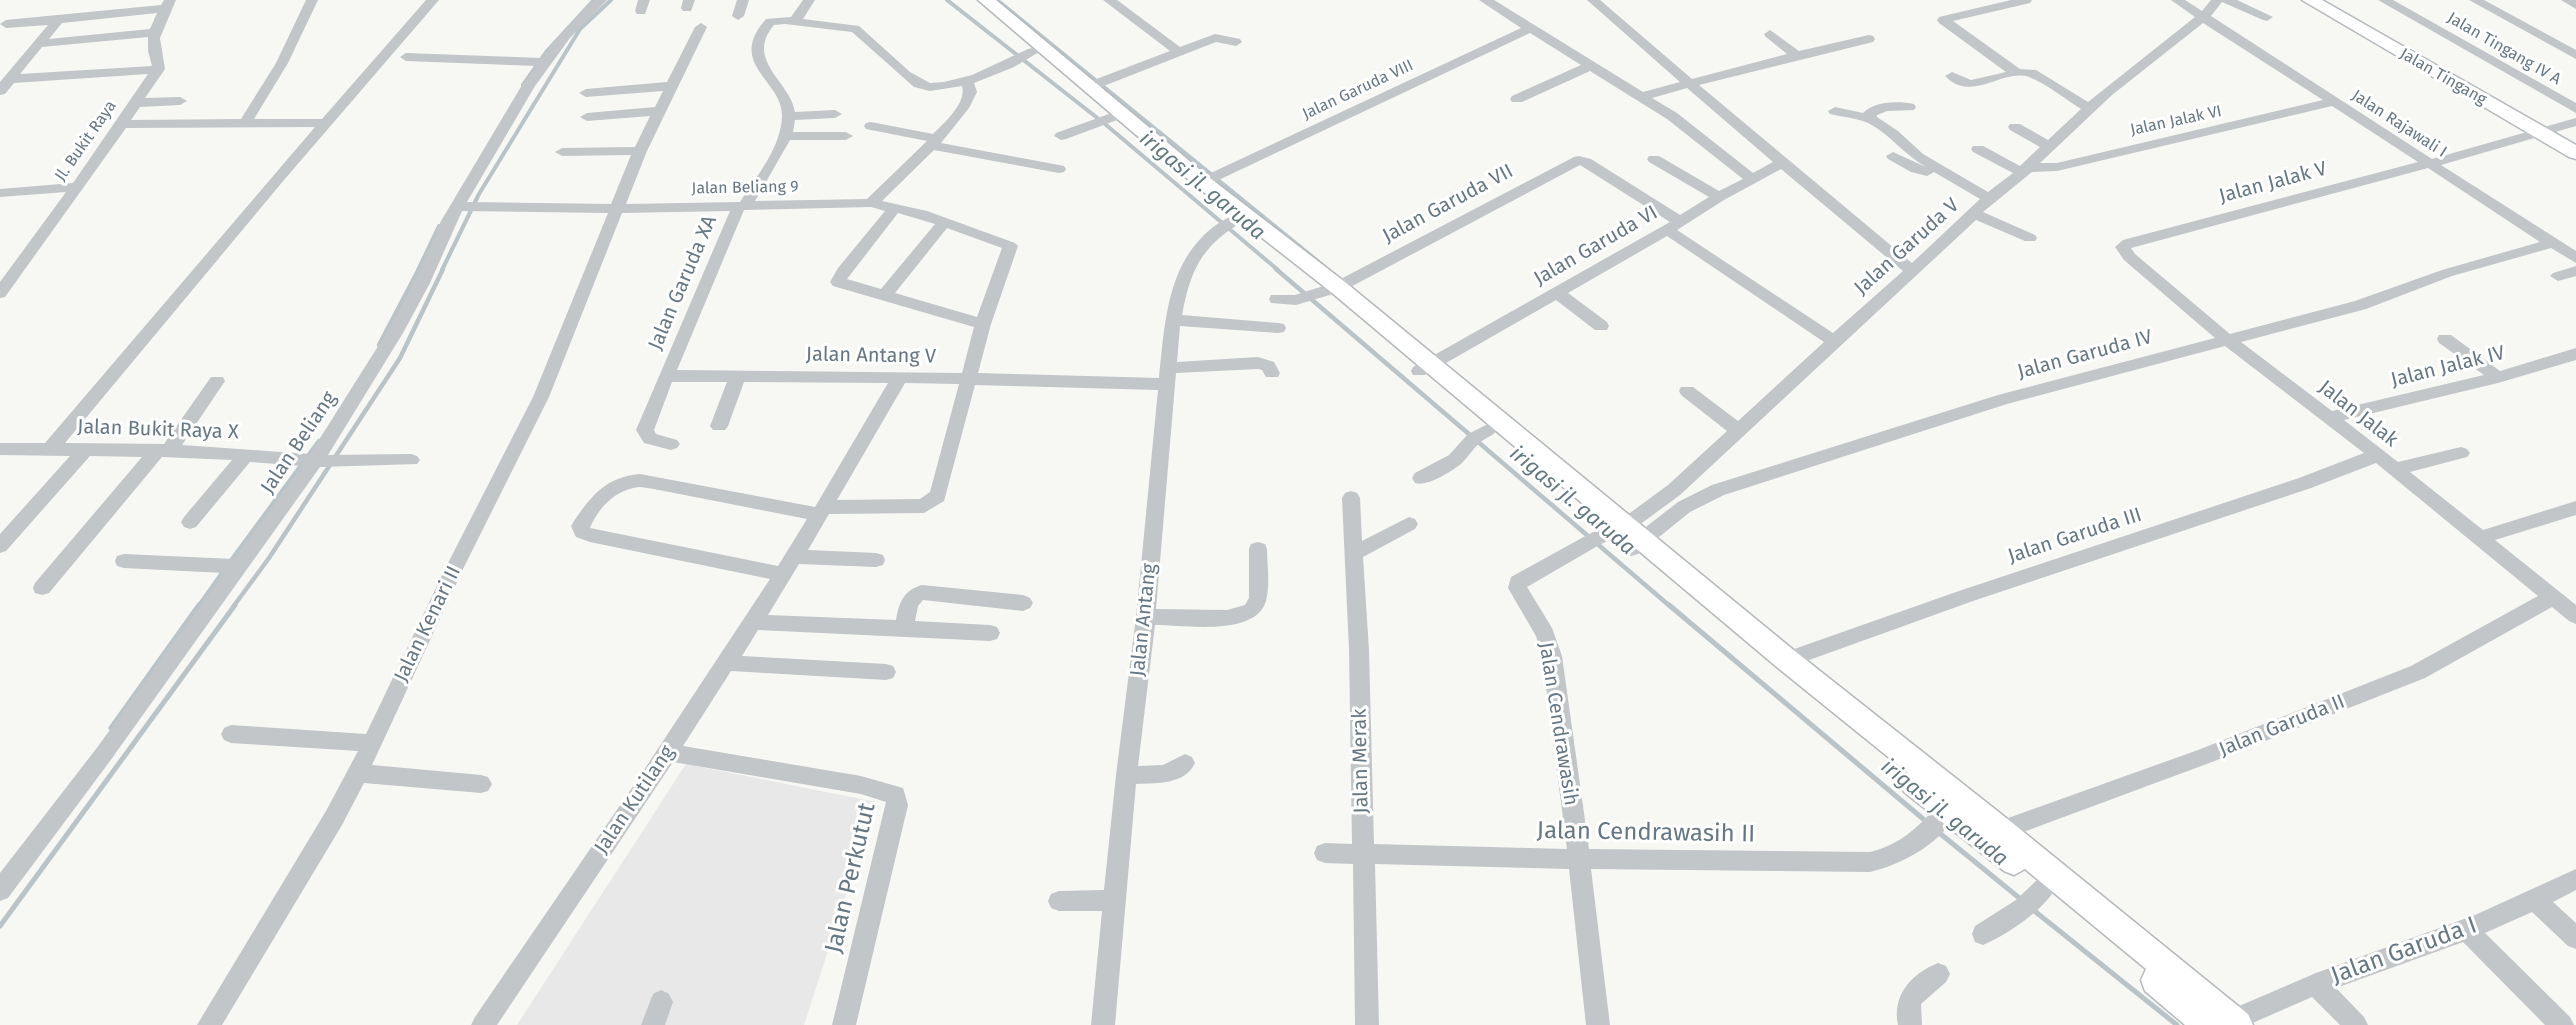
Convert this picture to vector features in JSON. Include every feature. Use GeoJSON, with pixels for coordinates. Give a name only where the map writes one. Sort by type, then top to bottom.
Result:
{"type":"FeatureCollection","features":[{"type":"Feature","properties":{"kind":"main road"},"geometry":{"type":"LineString","coordinates":[[970,0],[1025,56],[1108,118],[1203,182],[1318,294]]}},
{"type":"Feature","properties":{"kind":"main road"},"geometry":{"type":"LineString","coordinates":[[986,0],[1092,86],[1108,118],[1228,224],[1318,294],[1425,368],[1616,539]]}},
{"type":"Feature","properties":{"kind":"main road","name":"Jalan Tingang"},"geometry":{"type":"LineString","coordinates":[[2310,0],[2576,153]]}},
{"type":"Feature","properties":{"kind":"main road"},"geometry":{"type":"LineString","coordinates":[[1425,368],[1477,437],[1787,660],[1991,834],[2226,1023]]}},
{"type":"Feature","properties":{"kind":"main road"},"geometry":{"type":"LineString","coordinates":[[1701,598],[1936,822],[1991,834],[2033,898],[2226,1023]]}},
{"type":"Feature","properties":{"kind":"street"},"geometry":{"type":"LineString","coordinates":[[244,125],[282,63],[312,0]]}},
{"type":"Feature","properties":{"kind":"street"},"geometry":{"type":"LineString","coordinates":[[51,448],[433,0]]}},
{"type":"Feature","properties":{"kind":"street","name":"Jalan Beliang"},"geometry":{"type":"LineString","coordinates":[[0,889],[103,755],[315,461],[395,333],[422,283],[448,221],[496,138],[544,62],[566,35],[601,0]]}},
{"type":"Feature","properties":{"kind":"street"},"geometry":{"type":"LineString","coordinates":[[738,16],[743,0]]}},
{"type":"Feature","properties":{"kind":"street"},"geometry":{"type":"LineString","coordinates":[[795,21],[809,0]]}},
{"type":"Feature","properties":{"kind":"street"},"geometry":{"type":"LineString","coordinates":[[1109,0],[1179,52]]}},
{"type":"Feature","properties":{"kind":"street"},"geometry":{"type":"LineString","coordinates":[[1485,0],[1672,116],[1752,179]]}},
{"type":"Feature","properties":{"kind":"street"},"geometry":{"type":"LineString","coordinates":[[1593,0],[1690,81],[1782,163],[1912,271]]}},
{"type":"Feature","properties":{"kind":"street"},"geometry":{"type":"LineString","coordinates":[[2017,73],[1943,20],[2026,0]]}},
{"type":"Feature","properties":{"kind":"street","name":"Jalan Rajawali I"},"geometry":{"type":"LineString","coordinates":[[2177,0],[2576,258]]}},
{"type":"Feature","properties":{"kind":"street","name":"Jalan Garuda V"},"geometry":{"type":"LineString","coordinates":[[1616,539],[1674,490],[2089,108],[2204,16],[2218,0]]}},
{"type":"Feature","properties":{"kind":"street"},"geometry":{"type":"LineString","coordinates":[[2228,0],[2267,17]]}},
{"type":"Feature","properties":{"kind":"street","name":"Jalan Tingang IV A"},"geometry":{"type":"LineString","coordinates":[[2384,0],[2576,110]]}},
{"type":"Feature","properties":{"kind":"street"},"geometry":{"type":"LineString","coordinates":[[2475,0],[2576,55]]}},
{"type":"Feature","properties":{"kind":"street"},"geometry":{"type":"LineString","coordinates":[[2567,0],[2576,5]]}},
{"type":"Feature","properties":{"kind":"street"},"geometry":{"type":"LineString","coordinates":[[6,24],[58,20],[168,4]]}},
{"type":"Feature","properties":{"kind":"street"},"geometry":{"type":"LineString","coordinates":[[10,79],[158,69],[159,60],[154,51],[156,32],[168,4]]}},
{"type":"Feature","properties":{"kind":"street"},"geometry":{"type":"LineString","coordinates":[[0,91],[58,20]]}},
{"type":"Feature","properties":{"kind":"street"},"geometry":{"type":"LineString","coordinates":[[835,114],[789,116],[786,102],[763,71],[758,54],[760,37],[770,22],[795,21],[844,26],[858,31],[923,86],[948,87],[1025,56]]}},
{"type":"Feature","properties":{"kind":"street","name":"Jalan Kenari II"},"geometry":{"type":"LineString","coordinates":[[209,1025],[334,818],[358,773],[454,567],[541,397],[640,151],[701,27]]}},
{"type":"Feature","properties":{"kind":"street","name":"Jalan Garuda VIII"},"geometry":{"type":"LineString","coordinates":[[1203,182],[1528,28]]}},
{"type":"Feature","properties":{"kind":"street"},"geometry":{"type":"LineString","coordinates":[[38,44],[156,32]]}},
{"type":"Feature","properties":{"kind":"street"},"geometry":{"type":"LineString","coordinates":[[1770,34],[1797,55]]}},
{"type":"Feature","properties":{"kind":"street"},"geometry":{"type":"LineString","coordinates":[[1092,86],[1215,38],[1236,42]]}},
{"type":"Feature","properties":{"kind":"street"},"geometry":{"type":"LineString","coordinates":[[1642,96],[1690,81],[1869,39]]}},
{"type":"Feature","properties":{"kind":"street"},"geometry":{"type":"LineString","coordinates":[[406,57],[544,62]]}},
{"type":"Feature","properties":{"kind":"street"},"geometry":{"type":"LineString","coordinates":[[1517,99],[1589,66]]}},
{"type":"Feature","properties":{"kind":"street","name":"Jl. Bukit Raya"},"geometry":{"type":"LineString","coordinates":[[0,293],[122,124],[158,69]]}},
{"type":"Feature","properties":{"kind":"street"},"geometry":{"type":"LineString","coordinates":[[1952,76],[1970,84],[2017,73],[2031,74],[2089,108]]}},
{"type":"Feature","properties":{"kind":"street"},"geometry":{"type":"LineString","coordinates":[[871,203],[933,142],[965,105],[970,92],[966,81]]}},
{"type":"Feature","properties":{"kind":"street"},"geometry":{"type":"LineString","coordinates":[[586,93],[672,86]]}},
{"type":"Feature","properties":{"kind":"street"},"geometry":{"type":"LineString","coordinates":[[134,103],[180,101]]}},
{"type":"Feature","properties":{"kind":"street","name":"Jalan Jalak VI"},"geometry":{"type":"LineString","coordinates":[[2024,170],[2057,167],[2332,102]]}},
{"type":"Feature","properties":{"kind":"street"},"geometry":{"type":"LineString","coordinates":[[1871,119],[1870,114],[1885,107],[1909,107]]}},
{"type":"Feature","properties":{"kind":"street"},"geometry":{"type":"LineString","coordinates":[[587,117],[661,111]]}},
{"type":"Feature","properties":{"kind":"street"},"geometry":{"type":"LineString","coordinates":[[1834,111],[1871,119],[1944,174],[1989,198]]}},
{"type":"Feature","properties":{"kind":"street","name":"Jalan Garuda XA"},"geometry":{"type":"LineString","coordinates":[[666,376],[742,206],[774,158],[789,116]]}},
{"type":"Feature","properties":{"kind":"street"},"geometry":{"type":"LineString","coordinates":[[1061,136],[1108,118]]}},
{"type":"Feature","properties":{"kind":"street"},"geometry":{"type":"LineString","coordinates":[[2428,164],[2576,122]]}},
{"type":"Feature","properties":{"kind":"street"},"geometry":{"type":"LineString","coordinates":[[122,124],[326,123]]}},
{"type":"Feature","properties":{"kind":"street"},"geometry":{"type":"LineString","coordinates":[[871,126],[1059,169]]}},
{"type":"Feature","properties":{"kind":"street"},"geometry":{"type":"LineString","coordinates":[[2015,127],[2049,146]]}},
{"type":"Feature","properties":{"kind":"street"},"geometry":{"type":"LineString","coordinates":[[783,136],[846,136]]}},
{"type":"Feature","properties":{"kind":"street"},"geometry":{"type":"LineString","coordinates":[[1978,149],[2024,170]]}},
{"type":"Feature","properties":{"kind":"street"},"geometry":{"type":"LineString","coordinates":[[562,152],[640,151]]}},
{"type":"Feature","properties":{"kind":"street"},"geometry":{"type":"LineString","coordinates":[[1893,156],[1916,169],[1944,174]]}},
{"type":"Feature","properties":{"kind":"street"},"geometry":{"type":"LineString","coordinates":[[1654,159],[1719,197]]}},
{"type":"Feature","properties":{"kind":"street","name":"Jalan Garuda VII"},"geometry":{"type":"LineString","coordinates":[[1318,294],[1579,160],[1586,162],[1673,226]]}},
{"type":"Feature","properties":{"kind":"street","name":"Jalan Garuda VI"},"geometry":{"type":"LineString","coordinates":[[1425,368],[1673,226],[1719,197],[1782,163]]}},
{"type":"Feature","properties":{"kind":"street","name":"Jalan Jalak V"},"geometry":{"type":"LineString","coordinates":[[2128,243],[2428,164]]}},
{"type":"Feature","properties":{"kind":"street"},"geometry":{"type":"LineString","coordinates":[[0,193],[77,187]]}},
{"type":"Feature","properties":{"kind":"street","name":"Jalan Beliang 9"},"geometry":{"type":"LineString","coordinates":[[458,206],[618,209],[871,203],[896,207],[1011,246],[983,324]]}},
{"type":"Feature","properties":{"kind":"street"},"geometry":{"type":"LineString","coordinates":[[876,560],[789,566],[590,535],[582,532],[580,526],[608,491],[615,485],[631,480],[822,511],[924,506],[933,502],[938,496],[983,324],[838,282],[896,207]]}},
{"type":"Feature","properties":{"kind":"street"},"geometry":{"type":"LineString","coordinates":[[1975,214],[2030,238]]}},
{"type":"Feature","properties":{"kind":"street"},"geometry":{"type":"LineString","coordinates":[[885,296],[943,224]]}},
{"type":"Feature","properties":{"kind":"street","name":"Jalan Antang"},"geometry":{"type":"LineString","coordinates":[[1102,1025],[1126,775],[1146,617],[1173,320],[1184,272],[1193,256],[1228,224]]}},
{"type":"Feature","properties":{"kind":"street"},"geometry":{"type":"LineString","coordinates":[[1673,226],[1834,341]]}},
{"type":"Feature","properties":{"kind":"street","name":"Jalan Jalak"},"geometry":{"type":"LineString","coordinates":[[2128,243],[2123,249],[2129,257],[2226,339],[2378,455],[2576,616]]}},
{"type":"Feature","properties":{"kind":"street","name":"Jalan Garuda IV"},"geometry":{"type":"LineString","coordinates":[[1616,539],[1718,490],[2004,399],[2360,305],[2447,273],[2553,243]]}},
{"type":"Feature","properties":{"kind":"street"},"geometry":{"type":"LineString","coordinates":[[2558,276],[2576,271]]}},
{"type":"Feature","properties":{"kind":"street"},"geometry":{"type":"LineString","coordinates":[[1557,293],[1601,326]]}},
{"type":"Feature","properties":{"kind":"street"},"geometry":{"type":"LineString","coordinates":[[1277,299],[1318,294]]}},
{"type":"Feature","properties":{"kind":"street"},"geometry":{"type":"LineString","coordinates":[[1173,320],[1278,328]]}},
{"type":"Feature","properties":{"kind":"street"},"geometry":{"type":"LineString","coordinates":[[2445,339],[2498,377]]}},
{"type":"Feature","properties":{"kind":"street","name":"Jalan Jalak IV"},"geometry":{"type":"LineString","coordinates":[[2328,418],[2498,377],[2576,354]]}},
{"type":"Feature","properties":{"kind":"street","name":"Jalan Antang V"},"geometry":{"type":"LineString","coordinates":[[666,376],[968,379],[1167,376],[1258,363],[1266,365],[1272,373]]}},
{"type":"Feature","properties":{"kind":"street"},"geometry":{"type":"LineString","coordinates":[[666,376],[645,429],[650,438],[671,444]]}},
{"type":"Feature","properties":{"kind":"street"},"geometry":{"type":"LineString","coordinates":[[719,426],[738,376]]}},
{"type":"Feature","properties":{"kind":"street","name":"Jalan Kutilang"},"geometry":{"type":"LineString","coordinates":[[483,1025],[754,622],[900,377]]}},
{"type":"Feature","properties":{"kind":"street"},"geometry":{"type":"LineString","coordinates":[[42,588],[163,451],[217,381]]}},
{"type":"Feature","properties":{"kind":"street"},"geometry":{"type":"LineString","coordinates":[[1687,391],[1738,430]]}},
{"type":"Feature","properties":{"kind":"street"},"geometry":{"type":"LineString","coordinates":[[1421,478],[1455,459],[1477,437]]}},
{"type":"Feature","properties":{"kind":"street","name":"Jalan Bukit Raya X"},"geometry":{"type":"LineString","coordinates":[[0,448],[247,454],[315,461],[411,460]]}},
{"type":"Feature","properties":{"kind":"street"},"geometry":{"type":"LineString","coordinates":[[0,546],[86,449]]}},
{"type":"Feature","properties":{"kind":"street"},"geometry":{"type":"LineString","coordinates":[[2394,469],[2462,453]]}},
{"type":"Feature","properties":{"kind":"street"},"geometry":{"type":"LineString","coordinates":[[190,522],[247,454]]}},
{"type":"Feature","properties":{"kind":"street","name":"Jalan Garuda III"},"geometry":{"type":"LineString","coordinates":[[1787,660],[1966,596],[2305,483],[2378,455]]}},
{"type":"Feature","properties":{"kind":"street","name":"Jalan Merak"},"geometry":{"type":"LineString","coordinates":[[1351,498],[1359,650],[1367,1025]]}},
{"type":"Feature","properties":{"kind":"street"},"geometry":{"type":"LineString","coordinates":[[2480,538],[2576,508]]}},
{"type":"Feature","properties":{"kind":"street"},"geometry":{"type":"LineString","coordinates":[[1354,554],[1410,524]]}},
{"type":"Feature","properties":{"kind":"street","name":"Jalan Cendrawasih"},"geometry":{"type":"LineString","coordinates":[[1598,1025],[1552,656],[1545,634],[1517,585],[1523,577],[1616,539]]}},
{"type":"Feature","properties":{"kind":"street"},"geometry":{"type":"LineString","coordinates":[[1146,617],[1227,618],[1246,614],[1252,610],[1258,598],[1258,549]]}},
{"type":"Feature","properties":{"kind":"street"},"geometry":{"type":"LineString","coordinates":[[124,561],[238,566]]}},
{"type":"Feature","properties":{"kind":"street"},"geometry":{"type":"LineString","coordinates":[[904,628],[912,597],[916,593],[1023,603]]}},
{"type":"Feature","properties":{"kind":"street","name":"Jalan Garuda II"},"geometry":{"type":"LineString","coordinates":[[1991,834],[2205,756],[2418,672],[2553,597]]}},
{"type":"Feature","properties":{"kind":"street"},"geometry":{"type":"LineString","coordinates":[[754,622],[990,633]]}},
{"type":"Feature","properties":{"kind":"street"},"geometry":{"type":"LineString","coordinates":[[726,663],[886,672]]}},
{"type":"Feature","properties":{"kind":"street"},"geometry":{"type":"LineString","coordinates":[[231,734],[371,743]]}},
{"type":"Feature","properties":{"kind":"street","name":"Jalan Perkutut"},"geometry":{"type":"LineString","coordinates":[[668,752],[861,785],[896,795],[897,805],[844,1025]]}},
{"type":"Feature","properties":{"kind":"street"},"geometry":{"type":"LineString","coordinates":[[1126,775],[1166,774],[1185,763]]}},
{"type":"Feature","properties":{"kind":"street"},"geometry":{"type":"LineString","coordinates":[[358,773],[481,784]]}},
{"type":"Feature","properties":{"kind":"street","name":"Jalan Cendrawasih II"},"geometry":{"type":"LineString","coordinates":[[1325,853],[1579,859],[1870,862],[1898,853],[1936,822]]}},
{"type":"Feature","properties":{"kind":"street","name":"Jalan Garuda I"},"geometry":{"type":"LineString","coordinates":[[2226,1023],[2316,984],[2467,930],[2536,901],[2576,879]]}},
{"type":"Feature","properties":{"kind":"street"},"geometry":{"type":"LineString","coordinates":[[1983,934],[2033,898]]}},
{"type":"Feature","properties":{"kind":"street"},"geometry":{"type":"LineString","coordinates":[[1059,901],[1114,900]]}},
{"type":"Feature","properties":{"kind":"street"},"geometry":{"type":"LineString","coordinates":[[2536,901],[2576,938]]}},
{"type":"Feature","properties":{"kind":"street"},"geometry":{"type":"LineString","coordinates":[[2467,930],[2562,1025]]}},
{"type":"Feature","properties":{"kind":"street"},"geometry":{"type":"LineString","coordinates":[[1910,1025],[1907,1014],[1912,994],[1938,974]]}},
{"type":"Feature","properties":{"kind":"street"},"geometry":{"type":"LineString","coordinates":[[2316,984],[2356,1025]]}},
{"type":"Feature","properties":{"kind":"street"},"geometry":{"type":"LineString","coordinates":[[653,1025],[661,1002]]}},
{"type":"Feature","properties":{"kind":"shaded area"},"geometry":{"type":"Polygon","coordinates":[[[686,764],[876,802],[804,1025],[517,1025],[686,764]]]}},
{"type":"Feature","properties":{"kind":"waterway"},"geometry":{"type":"LineString","coordinates":[[523,85],[547,51],[594,0]]}},
{"type":"Feature","properties":{"kind":"waterway"},"geometry":{"type":"LineString","coordinates":[[442,270],[479,194],[580,29],[611,0]]}},
{"type":"Feature","properties":{"kind":"waterway","name":"irigasi jl. garuda"},"geometry":{"type":"LineString","coordinates":[[947,0],[1105,124],[1278,270]]}},
{"type":"Feature","properties":{"kind":"waterway"},"geometry":{"type":"LineString","coordinates":[[997,0],[1325,267]]}},
{"type":"Feature","properties":{"kind":"waterway"},"geometry":{"type":"LineString","coordinates":[[418,270],[439,226]]}},
{"type":"Feature","properties":{"kind":"waterway"},"geometry":{"type":"LineString","coordinates":[[379,345],[419,269]]}},
{"type":"Feature","properties":{"kind":"waterway"},"geometry":{"type":"LineString","coordinates":[[233,607],[269,558],[400,358],[443,269]]}},
{"type":"Feature","properties":{"kind":"waterway","name":"irigasi jl. garuda"},"geometry":{"type":"LineString","coordinates":[[1276,269],[1671,607]]}},
{"type":"Feature","properties":{"kind":"waterway"},"geometry":{"type":"LineString","coordinates":[[230,562],[319,441]]}},
{"type":"Feature","properties":{"kind":"waterway"},"geometry":{"type":"LineString","coordinates":[[198,607],[225,569]]}},
{"type":"Feature","properties":{"kind":"waterway"},"geometry":{"type":"LineString","coordinates":[[111,728],[199,605]]}},
{"type":"Feature","properties":{"kind":"waterway"},"geometry":{"type":"LineString","coordinates":[[0,926],[235,605]]}},
{"type":"Feature","properties":{"kind":"waterway","name":"irigasi jl. garuda"},"geometry":{"type":"LineString","coordinates":[[1669,605],[1928,823]]}},
{"type":"Feature","properties":{"kind":"waterway","name":"irigasi jl. garuda"},"geometry":{"type":"LineString","coordinates":[[1937,831],[2023,901]]}},
{"type":"Feature","properties":{"kind":"waterway","name":"irigasi jl. garuda"},"geometry":{"type":"LineString","coordinates":[[2032,909],[2177,1025]]}}]}
